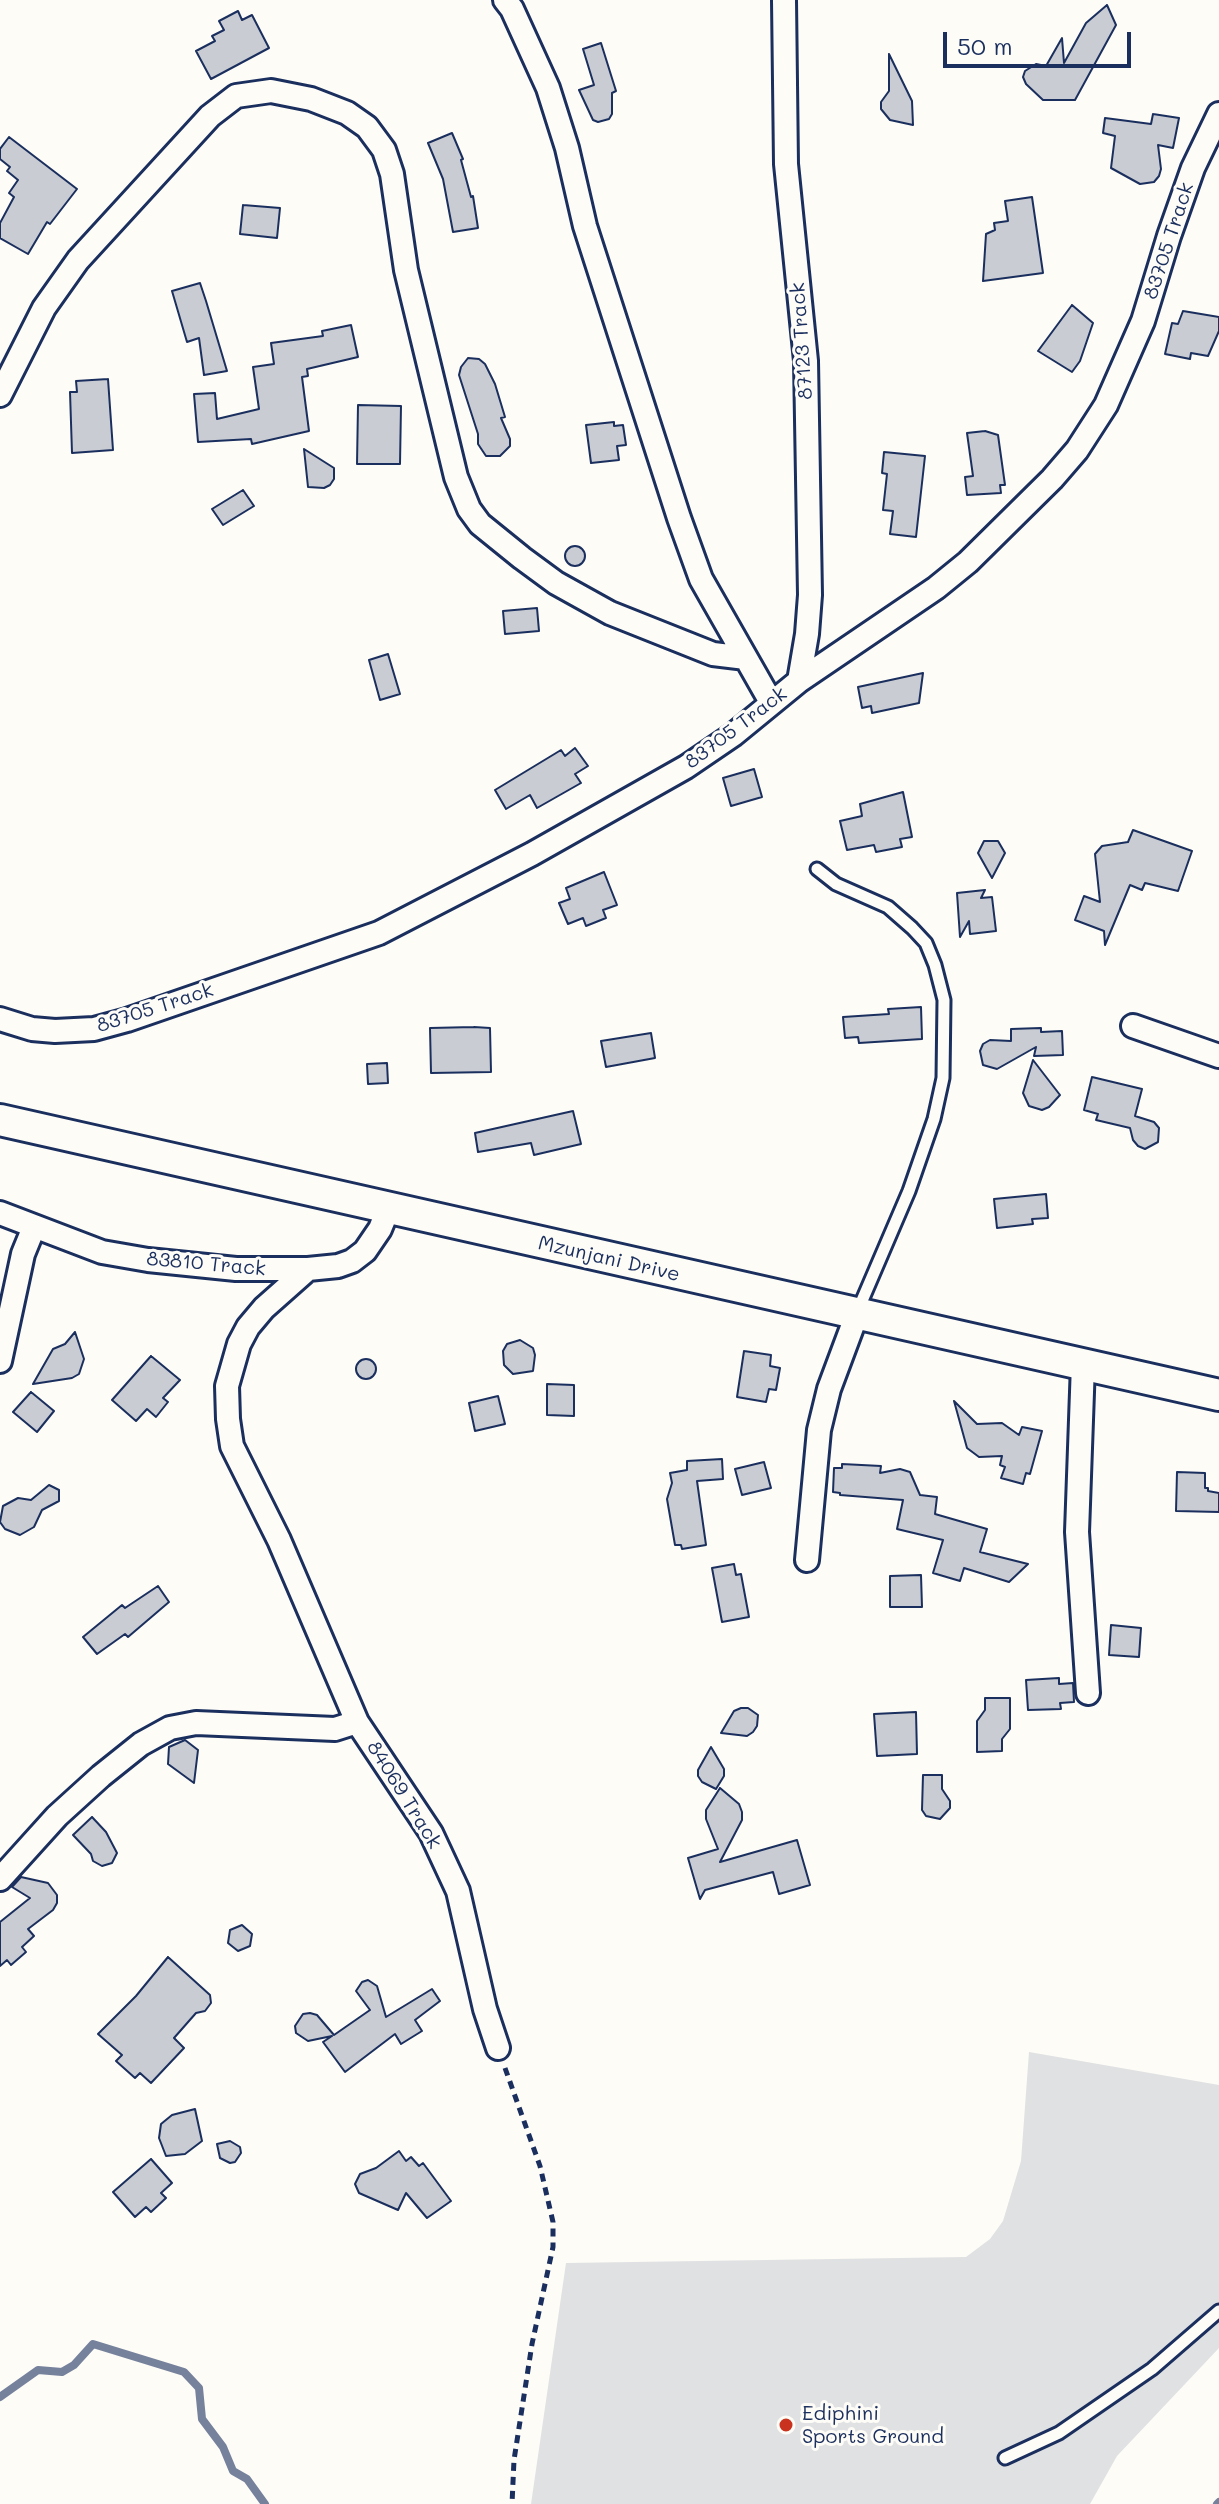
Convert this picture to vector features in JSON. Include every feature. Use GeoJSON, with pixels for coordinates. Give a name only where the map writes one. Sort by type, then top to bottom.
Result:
{"type":"FeatureCollection","features":[{"type":"Feature","properties":{"kind":"main road","name":"Mzunjani Drive"},"geometry":{"type":"LineString","coordinates":[[0,1120],[1219,1395]]}},
{"type":"Feature","properties":{"kind":"street"},"geometry":{"type":"LineString","coordinates":[[505,0],[548,88],[567,148],[585,226],[701,579],[771,702]]}},
{"type":"Feature","properties":{"kind":"street","name":"87123 Track"},"geometry":{"type":"LineString","coordinates":[[784,0],[786,164],[807,376],[810,595],[799,681]]}},
{"type":"Feature","properties":{"kind":"street"},"geometry":{"type":"LineString","coordinates":[[0,395],[44,308],[78,260],[210,116],[236,96],[271,91],[311,99],[347,113],[367,127],[384,150],[392,174],[406,270],[456,477],[469,509],[480,524],[556,583],[610,613],[713,654],[746,658]]}},
{"type":"Feature","properties":{"kind":"street","name":"83705 Track"},"geometry":{"type":"LineString","coordinates":[[0,1019],[32,1029],[94,1029],[379,933],[532,854],[686,767],[733,735],[799,681],[901,614],[968,562],[1034,497],[1077,450],[1106,405],[1143,321],[1193,168],[1219,114]]}},
{"type":"Feature","properties":{"kind":"street"},"geometry":{"type":"LineString","coordinates":[[1133,1026],[1219,1056]]}},
{"type":"Feature","properties":{"kind":"street","name":"83810 Track"},"geometry":{"type":"LineString","coordinates":[[1,1216],[102,1252],[148,1260],[236,1269],[308,1269],[338,1266],[352,1261],[365,1251],[380,1229],[389,1207]]}},
{"type":"Feature","properties":{"kind":"street"},"geometry":{"type":"LineString","coordinates":[[0,1361],[23,1254],[34,1227]]}},
{"type":"Feature","properties":{"kind":"street","name":"84069 Track"},"geometry":{"type":"LineString","coordinates":[[308,1269],[264,1308],[244,1335],[227,1386],[232,1446],[279,1540],[357,1722],[431,1833],[458,1891],[485,2009],[498,2048]]}},
{"type":"Feature","properties":{"kind":"street"},"geometry":{"type":"LineString","coordinates":[[807,1560],[819,1430],[829,1389],[857,1314]]}},
{"type":"Feature","properties":{"kind":"street"},"geometry":{"type":"LineString","coordinates":[[1083,1364],[1077,1532],[1088,1693]]}},
{"type":"Feature","properties":{"kind":"street"},"geometry":{"type":"LineString","coordinates":[[0,1879],[57,1816],[101,1776],[141,1744],[170,1728],[196,1723],[322,1730],[357,1722]]}},
{"type":"Feature","properties":{"kind":"lane"},"geometry":{"type":"LineString","coordinates":[[817,869],[836,884],[888,907],[912,928],[926,943],[944,1000],[943,1078],[934,1119],[909,1191],[857,1314]]}},
{"type":"Feature","properties":{"kind":"lane"},"geometry":{"type":"LineString","coordinates":[[1005,2458],[1059,2433],[1152,2369],[1219,2311]]}},
{"type":"Feature","properties":{"kind":"path"},"geometry":{"type":"LineString","coordinates":[[498,2048],[540,2166],[553,2222],[551,2260],[532,2344],[514,2460],[512,2504]]}},
{"type":"Feature","properties":{"kind":"shaded area"},"geometry":{"type":"Polygon","coordinates":[[[1029,2052],[1219,2085],[1219,2348],[1117,2456],[1090,2504],[531,2504],[566,2263],[966,2257],[990,2239],[1003,2221],[1021,2161],[1029,2052]]]}},
{"type":"Feature","properties":{"kind":"building"},"geometry":{"type":"Polygon","coordinates":[[[1107,5],[1116,25],[1075,100],[1043,100],[1026,84],[1023,77],[1025,71],[1036,64],[1046,66],[1062,38],[1064,63],[1086,23],[1107,5]]]}},
{"type":"Feature","properties":{"kind":"building"},"geometry":{"type":"Polygon","coordinates":[[[238,11],[242,20],[252,15],[269,48],[211,79],[196,51],[215,41],[212,36],[224,30],[219,21],[238,11]]]}},
{"type":"Feature","properties":{"kind":"building"},"geometry":{"type":"Polygon","coordinates":[[[601,43],[616,91],[612,93],[612,114],[609,119],[598,122],[593,120],[579,90],[594,85],[583,49],[601,43]]]}},
{"type":"Feature","properties":{"kind":"building"},"geometry":{"type":"Polygon","coordinates":[[[889,54],[912,101],[913,125],[890,120],[881,109],[881,102],[889,91],[889,54]]]}},
{"type":"Feature","properties":{"kind":"building"},"geometry":{"type":"Polygon","coordinates":[[[1153,114],[1179,118],[1173,148],[1158,145],[1159,176],[1154,182],[1140,184],[1111,168],[1115,136],[1103,133],[1105,118],[1151,124],[1153,114]]]}},
{"type":"Feature","properties":{"kind":"building"},"geometry":{"type":"Polygon","coordinates":[[[452,133],[463,159],[478,228],[453,232],[443,179],[428,143],[452,133]]]}},
{"type":"Feature","properties":{"kind":"building"},"geometry":{"type":"Polygon","coordinates":[[[9,137],[77,189],[50,224],[47,222],[28,254],[0,238],[0,223],[14,197],[9,193],[18,180],[7,171],[10,167],[0,159],[0,149],[9,137]]]}},
{"type":"Feature","properties":{"kind":"building"},"geometry":{"type":"Polygon","coordinates":[[[1032,197],[1043,273],[983,281],[986,234],[995,230],[994,223],[1008,221],[1005,201],[1032,197]]]}},
{"type":"Feature","properties":{"kind":"building"},"geometry":{"type":"Polygon","coordinates":[[[243,205],[280,208],[277,238],[240,234],[243,205]]]}},
{"type":"Feature","properties":{"kind":"building"},"geometry":{"type":"Polygon","coordinates":[[[200,283],[227,371],[204,375],[199,338],[187,342],[172,291],[200,283]]]}},
{"type":"Feature","properties":{"kind":"building"},"geometry":{"type":"Polygon","coordinates":[[[1072,305],[1093,323],[1080,361],[1072,372],[1038,351],[1072,305]]]}},
{"type":"Feature","properties":{"kind":"building"},"geometry":{"type":"Polygon","coordinates":[[[1183,311],[1219,317],[1219,331],[1208,356],[1191,353],[1190,359],[1165,354],[1172,323],[1178,324],[1183,311]]]}},
{"type":"Feature","properties":{"kind":"building"},"geometry":{"type":"Polygon","coordinates":[[[351,325],[358,357],[307,369],[308,376],[302,377],[309,431],[252,444],[251,439],[198,442],[194,394],[215,393],[217,419],[259,409],[253,367],[274,364],[271,343],[323,336],[322,331],[351,325]]]}},
{"type":"Feature","properties":{"kind":"building"},"geometry":{"type":"Polygon","coordinates":[[[468,358],[479,359],[485,364],[495,384],[505,417],[501,418],[510,439],[510,446],[500,456],[486,456],[478,444],[478,434],[459,375],[468,358]]]}},
{"type":"Feature","properties":{"kind":"building"},"geometry":{"type":"Polygon","coordinates":[[[108,379],[113,450],[72,453],[70,392],[77,392],[76,381],[108,379]]]}},
{"type":"Feature","properties":{"kind":"building"},"geometry":{"type":"Polygon","coordinates":[[[358,405],[401,406],[400,464],[357,464],[358,405]]]}},
{"type":"Feature","properties":{"kind":"building"},"geometry":{"type":"Polygon","coordinates":[[[614,422],[614,426],[623,425],[626,445],[617,446],[619,460],[591,463],[586,425],[614,422]]]}},
{"type":"Feature","properties":{"kind":"building"},"geometry":{"type":"Polygon","coordinates":[[[985,431],[998,435],[1005,485],[1000,485],[1001,493],[967,495],[965,477],[973,476],[967,433],[985,431]]]}},
{"type":"Feature","properties":{"kind":"building"},"geometry":{"type":"Polygon","coordinates":[[[304,449],[334,468],[334,479],[330,485],[324,488],[308,487],[304,449]]]}},
{"type":"Feature","properties":{"kind":"building"},"geometry":{"type":"Polygon","coordinates":[[[884,452],[925,456],[916,537],[890,534],[893,511],[883,510],[887,474],[882,473],[884,452]]]}},
{"type":"Feature","properties":{"kind":"building"},"geometry":{"type":"Polygon","coordinates":[[[243,490],[254,506],[223,525],[212,509],[243,490]]]}},
{"type":"Feature","properties":{"kind":"building"},"geometry":{"type":"Polygon","coordinates":[[[575,546],[582,549],[585,556],[582,563],[575,566],[568,563],[565,556],[568,549],[575,546]]]}},
{"type":"Feature","properties":{"kind":"building"},"geometry":{"type":"Polygon","coordinates":[[[537,608],[539,631],[505,634],[503,611],[537,608]]]}},
{"type":"Feature","properties":{"kind":"building"},"geometry":{"type":"Polygon","coordinates":[[[388,654],[400,694],[380,700],[369,660],[388,654]]]}},
{"type":"Feature","properties":{"kind":"building"},"geometry":{"type":"Polygon","coordinates":[[[923,673],[919,703],[872,713],[871,706],[862,708],[858,687],[923,673]]]}},
{"type":"Feature","properties":{"kind":"building"},"geometry":{"type":"Polygon","coordinates":[[[575,748],[588,766],[575,774],[581,783],[537,808],[530,795],[506,809],[495,790],[561,750],[565,756],[575,748]]]}},
{"type":"Feature","properties":{"kind":"building"},"geometry":{"type":"Polygon","coordinates":[[[754,769],[762,797],[731,806],[723,778],[754,769]]]}},
{"type":"Feature","properties":{"kind":"building"},"geometry":{"type":"Polygon","coordinates":[[[903,792],[912,837],[900,839],[902,847],[876,852],[874,845],[847,850],[840,821],[862,816],[860,804],[903,792]]]}},
{"type":"Feature","properties":{"kind":"building"},"geometry":{"type":"Polygon","coordinates":[[[1133,830],[1192,851],[1178,891],[1145,883],[1142,890],[1130,885],[1105,945],[1104,931],[1075,920],[1084,896],[1100,902],[1095,854],[1102,846],[1128,842],[1133,830]]]}},
{"type":"Feature","properties":{"kind":"building"},"geometry":{"type":"Polygon","coordinates":[[[984,841],[998,841],[1005,853],[992,878],[978,853],[984,841]]]}},
{"type":"Feature","properties":{"kind":"building"},"geometry":{"type":"Polygon","coordinates":[[[604,872],[617,905],[603,910],[606,918],[586,926],[583,918],[568,924],[559,903],[570,899],[566,888],[604,872]]]}},
{"type":"Feature","properties":{"kind":"building"},"geometry":{"type":"Polygon","coordinates":[[[985,890],[981,898],[992,897],[996,931],[970,934],[969,921],[960,937],[957,893],[985,890]]]}},
{"type":"Feature","properties":{"kind":"building"},"geometry":{"type":"Polygon","coordinates":[[[921,1007],[922,1039],[859,1043],[858,1037],[845,1038],[843,1017],[889,1014],[888,1009],[921,1007]]]}},
{"type":"Feature","properties":{"kind":"building"},"geometry":{"type":"Polygon","coordinates":[[[430,1028],[490,1028],[491,1072],[431,1073],[430,1028]]]}},
{"type":"Feature","properties":{"kind":"building"},"geometry":{"type":"Polygon","coordinates":[[[1041,1028],[1041,1032],[1062,1031],[1063,1055],[1034,1056],[1036,1047],[997,1069],[983,1065],[980,1051],[983,1044],[990,1040],[1011,1041],[1011,1029],[1041,1028]]]}},
{"type":"Feature","properties":{"kind":"building"},"geometry":{"type":"Polygon","coordinates":[[[651,1033],[655,1058],[606,1067],[601,1041],[651,1033]]]}},
{"type":"Feature","properties":{"kind":"building"},"geometry":{"type":"Polygon","coordinates":[[[1033,1060],[1060,1095],[1042,1110],[1029,1106],[1023,1093],[1033,1060]]]}},
{"type":"Feature","properties":{"kind":"building"},"geometry":{"type":"Polygon","coordinates":[[[387,1063],[388,1083],[368,1084],[367,1064],[387,1063]]]}},
{"type":"Feature","properties":{"kind":"building"},"geometry":{"type":"Polygon","coordinates":[[[1092,1077],[1142,1089],[1135,1116],[1154,1122],[1159,1128],[1158,1142],[1145,1149],[1138,1146],[1130,1128],[1096,1120],[1098,1114],[1084,1110],[1092,1077]]]}},
{"type":"Feature","properties":{"kind":"building"},"geometry":{"type":"Polygon","coordinates":[[[573,1111],[581,1144],[534,1155],[531,1143],[478,1152],[475,1133],[573,1111]]]}},
{"type":"Feature","properties":{"kind":"building"},"geometry":{"type":"Polygon","coordinates":[[[1046,1194],[1048,1218],[1032,1219],[1033,1224],[997,1228],[994,1199],[1046,1194]]]}},
{"type":"Feature","properties":{"kind":"building"},"geometry":{"type":"Polygon","coordinates":[[[75,1332],[84,1359],[79,1374],[72,1378],[33,1384],[53,1349],[65,1344],[75,1332]]]}},
{"type":"Feature","properties":{"kind":"building"},"geometry":{"type":"Polygon","coordinates":[[[520,1340],[533,1348],[533,1371],[513,1374],[504,1365],[503,1351],[507,1344],[520,1340]]]}},
{"type":"Feature","properties":{"kind":"building"},"geometry":{"type":"Polygon","coordinates":[[[744,1351],[771,1355],[770,1366],[780,1368],[776,1390],[769,1389],[766,1402],[737,1397],[744,1351]]]}},
{"type":"Feature","properties":{"kind":"building"},"geometry":{"type":"Polygon","coordinates":[[[151,1356],[180,1380],[163,1398],[168,1402],[156,1417],[147,1409],[136,1421],[112,1400],[151,1356]]]}},
{"type":"Feature","properties":{"kind":"building"},"geometry":{"type":"Polygon","coordinates":[[[366,1359],[373,1362],[376,1369],[373,1376],[366,1379],[359,1376],[356,1369],[359,1362],[366,1359]]]}},
{"type":"Feature","properties":{"kind":"building"},"geometry":{"type":"Polygon","coordinates":[[[547,1384],[574,1385],[574,1416],[547,1415],[547,1384]]]}},
{"type":"Feature","properties":{"kind":"building"},"geometry":{"type":"Polygon","coordinates":[[[31,1392],[54,1411],[37,1432],[13,1412],[31,1392]]]}},
{"type":"Feature","properties":{"kind":"building"},"geometry":{"type":"Polygon","coordinates":[[[498,1396],[505,1424],[475,1431],[469,1403],[498,1396]]]}},
{"type":"Feature","properties":{"kind":"building"},"geometry":{"type":"Polygon","coordinates":[[[954,1401],[977,1424],[1002,1423],[1019,1435],[1022,1427],[1042,1431],[1030,1474],[1026,1473],[1023,1484],[1001,1478],[1005,1467],[1000,1465],[1002,1456],[979,1457],[967,1448],[954,1401]]]}},
{"type":"Feature","properties":{"kind":"building"},"geometry":{"type":"Polygon","coordinates":[[[722,1459],[723,1479],[697,1481],[706,1545],[682,1549],[681,1545],[675,1545],[667,1499],[672,1483],[670,1473],[687,1470],[687,1461],[722,1459]]]}},
{"type":"Feature","properties":{"kind":"building"},"geometry":{"type":"Polygon","coordinates":[[[764,1462],[771,1488],[742,1495],[735,1469],[764,1462]]]}},
{"type":"Feature","properties":{"kind":"building"},"geometry":{"type":"Polygon","coordinates":[[[842,1464],[881,1466],[880,1473],[900,1469],[910,1472],[920,1495],[937,1497],[935,1514],[987,1529],[980,1552],[1028,1564],[1009,1582],[964,1568],[960,1581],[933,1573],[943,1540],[897,1529],[903,1500],[833,1492],[834,1468],[842,1468],[842,1464]]]}},
{"type":"Feature","properties":{"kind":"building"},"geometry":{"type":"Polygon","coordinates":[[[1177,1472],[1205,1473],[1205,1488],[1219,1493],[1219,1512],[1176,1511],[1177,1472]]]}},
{"type":"Feature","properties":{"kind":"building"},"geometry":{"type":"Polygon","coordinates":[[[49,1485],[59,1490],[59,1501],[42,1510],[34,1527],[20,1535],[5,1529],[0,1522],[3,1506],[18,1498],[31,1500],[49,1485]]]}},
{"type":"Feature","properties":{"kind":"building"},"geometry":{"type":"Polygon","coordinates":[[[734,1564],[736,1575],[741,1574],[749,1617],[722,1622],[712,1568],[734,1564]]]}},
{"type":"Feature","properties":{"kind":"building"},"geometry":{"type":"Polygon","coordinates":[[[921,1575],[922,1607],[890,1607],[890,1576],[921,1575]]]}},
{"type":"Feature","properties":{"kind":"building"},"geometry":{"type":"Polygon","coordinates":[[[158,1586],[169,1602],[128,1637],[125,1634],[97,1654],[83,1637],[122,1605],[125,1608],[158,1586]]]}},
{"type":"Feature","properties":{"kind":"building"},"geometry":{"type":"Polygon","coordinates":[[[1111,1625],[1141,1628],[1139,1657],[1109,1655],[1111,1625]]]}},
{"type":"Feature","properties":{"kind":"building"},"geometry":{"type":"Polygon","coordinates":[[[1059,1678],[1059,1684],[1073,1683],[1074,1702],[1060,1703],[1061,1709],[1028,1710],[1026,1680],[1059,1678]]]}},
{"type":"Feature","properties":{"kind":"building"},"geometry":{"type":"Polygon","coordinates":[[[985,1698],[1010,1698],[1010,1729],[1002,1739],[1002,1751],[977,1752],[977,1721],[985,1710],[985,1698]]]}},
{"type":"Feature","properties":{"kind":"building"},"geometry":{"type":"Polygon","coordinates":[[[748,1708],[758,1715],[753,1732],[747,1736],[721,1733],[734,1711],[748,1708]]]}},
{"type":"Feature","properties":{"kind":"building"},"geometry":{"type":"Polygon","coordinates":[[[916,1712],[917,1754],[877,1756],[874,1714],[916,1712]]]}},
{"type":"Feature","properties":{"kind":"building"},"geometry":{"type":"Polygon","coordinates":[[[185,1740],[198,1750],[194,1783],[168,1764],[169,1747],[185,1740]]]}},
{"type":"Feature","properties":{"kind":"building"},"geometry":{"type":"Polygon","coordinates":[[[711,1747],[724,1769],[724,1776],[716,1789],[702,1782],[698,1776],[698,1770],[711,1747]]]}},
{"type":"Feature","properties":{"kind":"building"},"geometry":{"type":"Polygon","coordinates":[[[923,1775],[942,1775],[942,1789],[950,1801],[950,1808],[940,1819],[926,1816],[922,1810],[923,1775]]]}},
{"type":"Feature","properties":{"kind":"building"},"geometry":{"type":"Polygon","coordinates":[[[720,1788],[739,1804],[742,1820],[720,1862],[797,1840],[810,1885],[779,1894],[773,1872],[705,1890],[700,1899],[688,1858],[718,1849],[706,1819],[706,1810],[720,1788]]]}},
{"type":"Feature","properties":{"kind":"building"},"geometry":{"type":"Polygon","coordinates":[[[92,1817],[106,1832],[117,1853],[112,1863],[102,1866],[93,1861],[91,1854],[73,1835],[92,1817]]]}},
{"type":"Feature","properties":{"kind":"building"},"geometry":{"type":"Polygon","coordinates":[[[21,1877],[48,1883],[57,1895],[57,1903],[53,1910],[28,1929],[34,1936],[22,1947],[26,1952],[11,1965],[7,1960],[0,1966],[0,1922],[30,1898],[12,1887],[21,1877]]]}},
{"type":"Feature","properties":{"kind":"building"},"geometry":{"type":"Polygon","coordinates":[[[242,1925],[252,1934],[250,1946],[238,1951],[228,1943],[230,1930],[242,1925]]]}},
{"type":"Feature","properties":{"kind":"building"},"geometry":{"type":"Polygon","coordinates":[[[168,1957],[210,1995],[211,2003],[205,2011],[196,2013],[174,2038],[184,2048],[151,2083],[140,2073],[135,2078],[116,2061],[122,2055],[98,2034],[136,1996],[168,1957]]]}},
{"type":"Feature","properties":{"kind":"building"},"geometry":{"type":"Polygon","coordinates":[[[368,1980],[377,1986],[386,2017],[432,1989],[440,2001],[415,2020],[422,2031],[401,2044],[395,2034],[345,2072],[323,2042],[332,2036],[308,2041],[296,2033],[295,2026],[303,2014],[310,2013],[317,2015],[334,2035],[370,2010],[356,1991],[362,1982],[368,1980]]]}},
{"type":"Feature","properties":{"kind":"building"},"geometry":{"type":"Polygon","coordinates":[[[195,2109],[202,2141],[185,2154],[166,2156],[159,2138],[161,2124],[172,2115],[195,2109]]]}},
{"type":"Feature","properties":{"kind":"building"},"geometry":{"type":"Polygon","coordinates":[[[230,2141],[240,2147],[241,2153],[235,2162],[230,2163],[220,2158],[217,2144],[230,2141]]]}},
{"type":"Feature","properties":{"kind":"building"},"geometry":{"type":"Polygon","coordinates":[[[399,2151],[406,2161],[411,2157],[419,2166],[423,2163],[451,2201],[427,2218],[406,2193],[398,2210],[359,2193],[355,2184],[360,2174],[376,2168],[399,2151]]]}},
{"type":"Feature","properties":{"kind":"building"},"geometry":{"type":"Polygon","coordinates":[[[151,2159],[172,2183],[161,2193],[166,2198],[151,2212],[146,2207],[135,2217],[113,2192],[151,2159]]]}},
{"type":"Feature","properties":{"kind":"waterway"},"geometry":{"type":"LineString","coordinates":[[0,2397],[38,2370],[62,2372],[74,2365],[93,2344],[184,2372],[199,2388],[202,2419],[223,2447],[233,2471],[247,2479],[265,2504]]}},
{"type":"Feature","properties":{"kind":"place","name":"Ediphini Sports Ground"},"geometry":{"type":"Point","coordinates":[786,2425]}}]}
